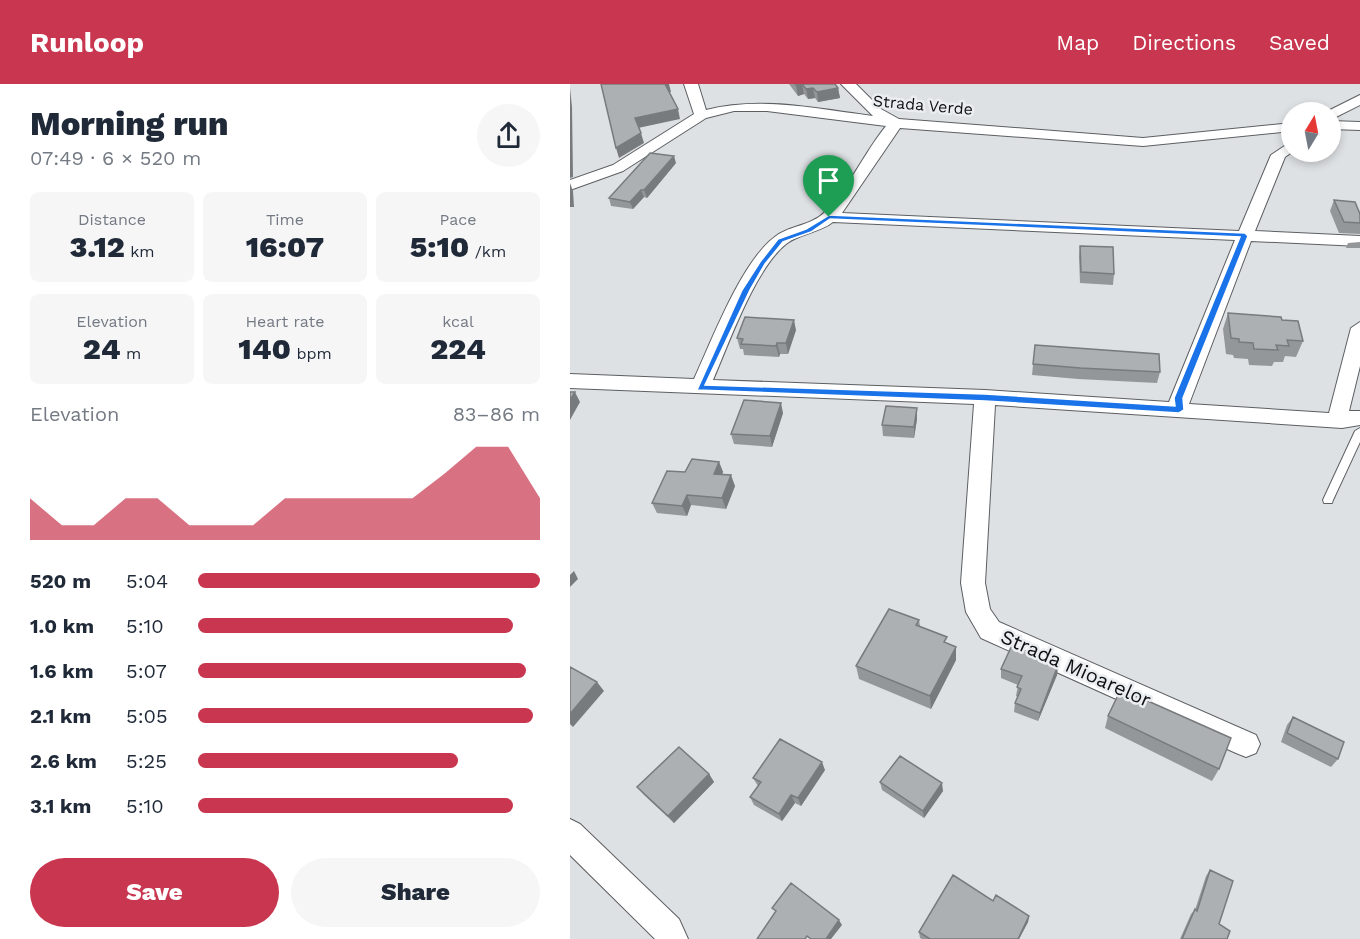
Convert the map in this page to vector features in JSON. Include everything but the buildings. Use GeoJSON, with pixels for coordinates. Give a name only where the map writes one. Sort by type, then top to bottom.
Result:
{"type":"FeatureCollection","features":[{"type":"Feature","properties":{"kind":"street"},"geometry":{"type":"LineString","coordinates":[[691,84],[701,115]]}},
{"type":"Feature","properties":{"kind":"street"},"geometry":{"type":"LineString","coordinates":[[700,388],[746,290],[762,263],[781,240],[809,230],[829,217],[896,123],[876,112],[848,84]]}},
{"type":"Feature","properties":{"kind":"street"},"geometry":{"type":"LineString","coordinates":[[1341,110],[1360,99]]}},
{"type":"Feature","properties":{"kind":"street","name":"Strada Verde"},"geometry":{"type":"LineString","coordinates":[[570,185],[598,178],[618,168],[701,115],[734,106],[767,107],[896,123],[1143,142],[1281,128]]}},
{"type":"Feature","properties":{"kind":"street"},"geometry":{"type":"LineString","coordinates":[[1341,125],[1360,126]]}},
{"type":"Feature","properties":{"kind":"street"},"geometry":{"type":"LineString","coordinates":[[1179,410],[1179,398],[1278,155],[1281,153]]}},
{"type":"Feature","properties":{"kind":"street"},"geometry":{"type":"LineString","coordinates":[[829,217],[1360,240]]}},
{"type":"Feature","properties":{"kind":"street"},"geometry":{"type":"LineString","coordinates":[[1354,423],[1339,411],[1360,328]]}},
{"type":"Feature","properties":{"kind":"street"},"geometry":{"type":"LineString","coordinates":[[570,381],[985,398],[1354,423]]}},
{"type":"Feature","properties":{"kind":"street","name":"Strada Mioarelor"},"geometry":{"type":"LineString","coordinates":[[985,398],[973,583],[978,612],[990,630],[1246,744]]}},
{"type":"Feature","properties":{"kind":"street"},"geometry":{"type":"LineString","coordinates":[[570,834],[668,930],[672,939]]}},
{"type":"Feature","properties":{"kind":"lane"},"geometry":{"type":"LineString","coordinates":[[1328,500],[1354,423]]}},
{"type":"Feature","properties":{"kind":"route"},"geometry":{"type":"LineString","coordinates":[[829,217],[1245,236],[1179,398],[1179,410],[985,398],[700,388],[746,290],[762,263],[781,240],[809,230],[829,217]]}}]}
